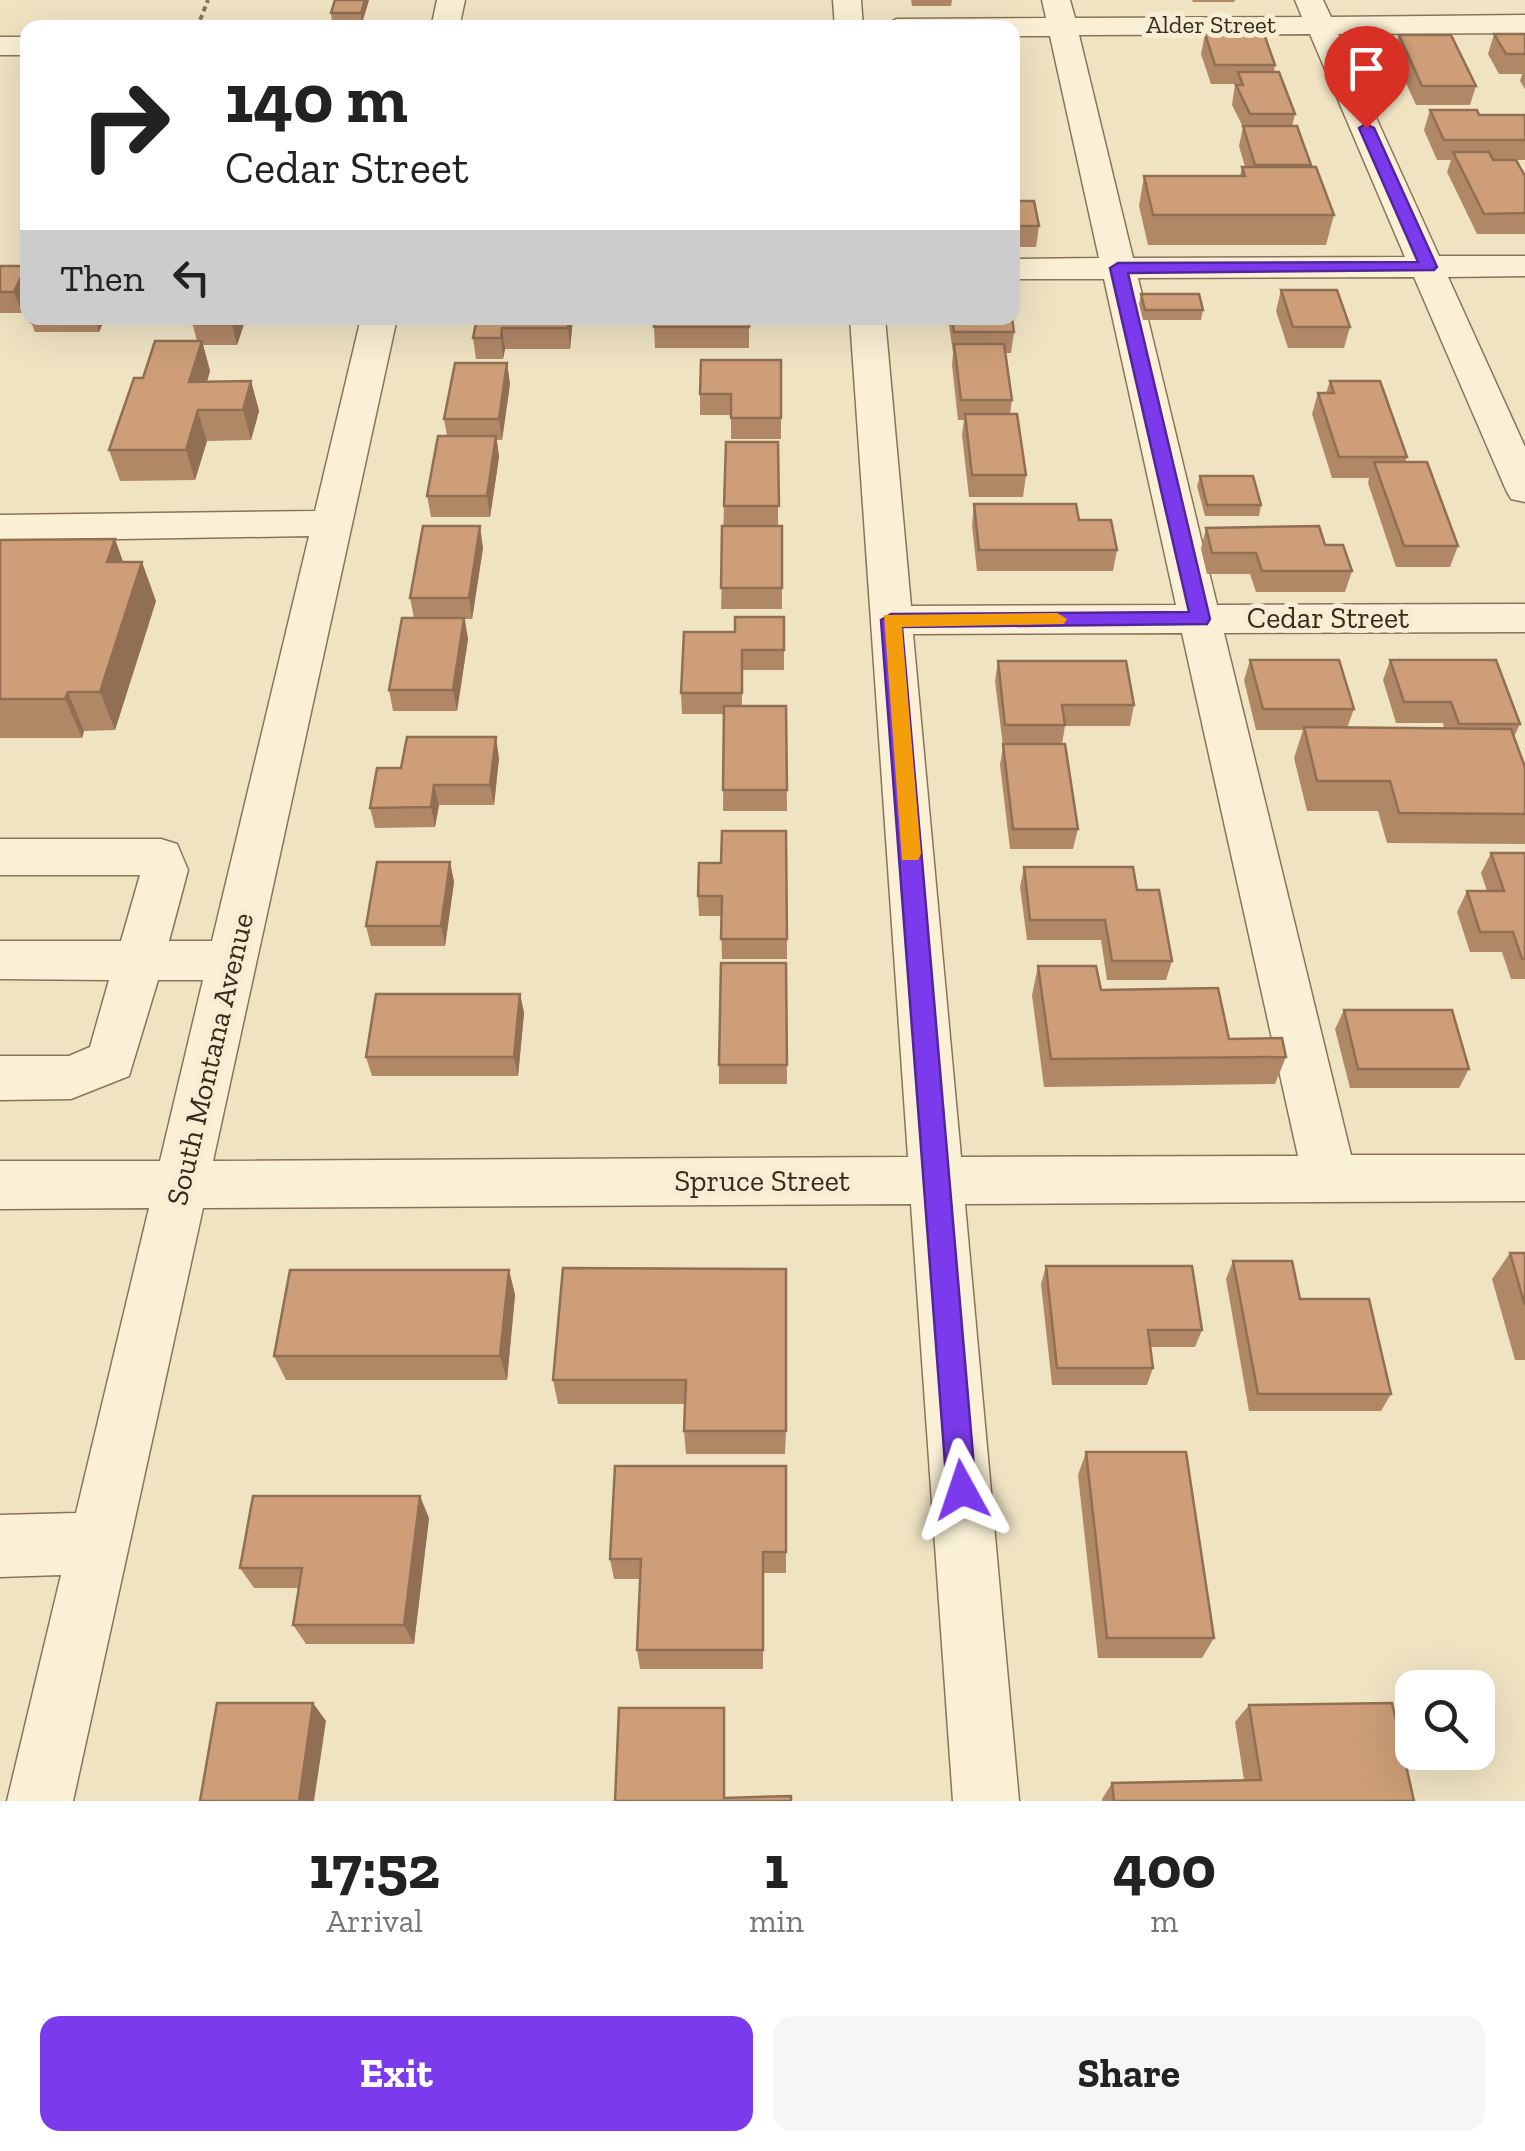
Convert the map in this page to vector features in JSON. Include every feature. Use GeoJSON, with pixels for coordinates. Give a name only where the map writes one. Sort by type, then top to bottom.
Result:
{"type":"FeatureCollection","features":[{"type":"Feature","properties":{"kind":"street","name":"Alder Street"},"geometry":{"type":"LineString","coordinates":[[978,20],[1059,12],[1315,12],[1525,24]]}},
{"type":"Feature","properties":{"kind":"street"},"geometry":{"type":"LineString","coordinates":[[1059,12],[1330,1178]]}},
{"type":"Feature","properties":{"kind":"street"},"geometry":{"type":"LineString","coordinates":[[1315,12],[1525,490]]}},
{"type":"Feature","properties":{"kind":"street"},"geometry":{"type":"LineString","coordinates":[[1020,269],[1525,266]]}},
{"type":"Feature","properties":{"kind":"street","name":"South Montana Avenue"},"geometry":{"type":"LineString","coordinates":[[40,1801],[377,325]]}},
{"type":"Feature","properties":{"kind":"street"},"geometry":{"type":"LineString","coordinates":[[869,325],[986,1801]]}},
{"type":"Feature","properties":{"kind":"street"},"geometry":{"type":"LineString","coordinates":[[0,528],[332,523]]}},
{"type":"Feature","properties":{"kind":"street","name":"Cedar Street"},"geometry":{"type":"LineString","coordinates":[[891,620],[1525,618]]}},
{"type":"Feature","properties":{"kind":"street"},"geometry":{"type":"LineString","coordinates":[[0,857],[161,857],[165,870],[111,1061],[72,1077],[0,1078]]}},
{"type":"Feature","properties":{"kind":"street"},"geometry":{"type":"LineString","coordinates":[[0,960],[232,961]]}},
{"type":"Feature","properties":{"kind":"street","name":"Spruce Street"},"geometry":{"type":"LineString","coordinates":[[0,1185],[1525,1178]]}},
{"type":"Feature","properties":{"kind":"street"},"geometry":{"type":"LineString","coordinates":[[0,1546],[99,1543]]}},
{"type":"Feature","properties":{"kind":"building"},"geometry":{"type":"Polygon","coordinates":[[[335,0],[365,0],[361,13],[331,13],[335,0]]]}},
{"type":"Feature","properties":{"kind":"building"},"geometry":{"type":"Polygon","coordinates":[[[1205,34],[1264,34],[1275,65],[1215,65],[1205,34]]]}},
{"type":"Feature","properties":{"kind":"building"},"geometry":{"type":"Polygon","coordinates":[[[1494,34],[1525,34],[1525,54],[1506,54],[1494,34]]]}},
{"type":"Feature","properties":{"kind":"building"},"geometry":{"type":"Polygon","coordinates":[[[1399,35],[1451,35],[1476,86],[1422,86],[1399,35]]]}},
{"type":"Feature","properties":{"kind":"building"},"geometry":{"type":"Polygon","coordinates":[[[1238,72],[1279,72],[1295,114],[1250,114],[1236,85],[1243,85],[1238,72]]]}},
{"type":"Feature","properties":{"kind":"building"},"geometry":{"type":"Polygon","coordinates":[[[1430,110],[1525,115],[1525,140],[1444,140],[1430,110]]]}},
{"type":"Feature","properties":{"kind":"building"},"geometry":{"type":"Polygon","coordinates":[[[1243,126],[1297,126],[1311,165],[1255,165],[1243,126]]]}},
{"type":"Feature","properties":{"kind":"building"},"geometry":{"type":"Polygon","coordinates":[[[1453,152],[1489,152],[1493,160],[1516,160],[1525,176],[1525,213],[1484,214],[1453,152]]]}},
{"type":"Feature","properties":{"kind":"building"},"geometry":{"type":"Polygon","coordinates":[[[1242,167],[1316,167],[1334,215],[1153,215],[1144,176],[1245,176],[1242,167]]]}},
{"type":"Feature","properties":{"kind":"building"},"geometry":{"type":"Polygon","coordinates":[[[1020,201],[1034,201],[1039,226],[1020,226],[1020,201]]]}},
{"type":"Feature","properties":{"kind":"building"},"geometry":{"type":"Polygon","coordinates":[[[0,266],[20,266],[14,292],[0,292],[0,266]]]}},
{"type":"Feature","properties":{"kind":"building"},"geometry":{"type":"Polygon","coordinates":[[[1281,290],[1337,290],[1350,327],[1293,327],[1281,290]]]}},
{"type":"Feature","properties":{"kind":"building"},"geometry":{"type":"Polygon","coordinates":[[[1141,294],[1199,294],[1203,310],[1145,310],[1141,294]]]}},
{"type":"Feature","properties":{"kind":"building"},"geometry":{"type":"Polygon","coordinates":[[[476,325],[568,325],[502,328],[501,338],[473,338],[476,325]]]}},
{"type":"Feature","properties":{"kind":"building"},"geometry":{"type":"Polygon","coordinates":[[[654,325],[749,325],[749,327],[654,325]]]}},
{"type":"Feature","properties":{"kind":"building"},"geometry":{"type":"Polygon","coordinates":[[[953,325],[1013,325],[1014,332],[954,332],[953,325]]]}},
{"type":"Feature","properties":{"kind":"building"},"geometry":{"type":"Polygon","coordinates":[[[155,341],[202,341],[189,382],[251,381],[243,410],[198,410],[186,450],[109,450],[134,378],[143,378],[155,341]]]}},
{"type":"Feature","properties":{"kind":"building"},"geometry":{"type":"Polygon","coordinates":[[[954,344],[1004,344],[1012,400],[961,400],[954,344]]]}},
{"type":"Feature","properties":{"kind":"building"},"geometry":{"type":"Polygon","coordinates":[[[701,360],[781,360],[781,418],[731,418],[731,394],[700,394],[701,360]]]}},
{"type":"Feature","properties":{"kind":"building"},"geometry":{"type":"Polygon","coordinates":[[[455,363],[507,363],[499,419],[444,419],[455,363]]]}},
{"type":"Feature","properties":{"kind":"building"},"geometry":{"type":"Polygon","coordinates":[[[1330,381],[1380,381],[1407,457],[1339,457],[1318,393],[1334,393],[1330,381]]]}},
{"type":"Feature","properties":{"kind":"building"},"geometry":{"type":"Polygon","coordinates":[[[965,414],[1017,414],[1026,475],[972,475],[965,414]]]}},
{"type":"Feature","properties":{"kind":"building"},"geometry":{"type":"Polygon","coordinates":[[[438,436],[496,436],[487,496],[427,496],[438,436]]]}},
{"type":"Feature","properties":{"kind":"building"},"geometry":{"type":"Polygon","coordinates":[[[726,442],[778,442],[779,506],[724,506],[726,442]]]}},
{"type":"Feature","properties":{"kind":"building"},"geometry":{"type":"Polygon","coordinates":[[[1374,462],[1427,462],[1458,546],[1404,546],[1374,462]]]}},
{"type":"Feature","properties":{"kind":"building"},"geometry":{"type":"Polygon","coordinates":[[[1200,476],[1253,476],[1261,505],[1207,505],[1200,476]]]}},
{"type":"Feature","properties":{"kind":"building"},"geometry":{"type":"Polygon","coordinates":[[[974,504],[1076,504],[1079,520],[1111,520],[1117,550],[979,550],[974,504]]]}},
{"type":"Feature","properties":{"kind":"building"},"geometry":{"type":"Polygon","coordinates":[[[423,526],[480,526],[469,598],[410,598],[423,526]]]}},
{"type":"Feature","properties":{"kind":"building"},"geometry":{"type":"Polygon","coordinates":[[[722,526],[782,526],[782,588],[721,588],[722,526]]]}},
{"type":"Feature","properties":{"kind":"building"},"geometry":{"type":"Polygon","coordinates":[[[1319,526],[1325,545],[1343,545],[1352,571],[1262,571],[1256,553],[1212,553],[1206,528],[1319,526]]]}},
{"type":"Feature","properties":{"kind":"building"},"geometry":{"type":"Polygon","coordinates":[[[115,539],[107,562],[142,562],[100,692],[68,692],[65,699],[0,699],[0,540],[115,539]]]}},
{"type":"Feature","properties":{"kind":"building"},"geometry":{"type":"Polygon","coordinates":[[[735,617],[784,617],[784,650],[742,650],[742,693],[681,693],[684,632],[735,632],[735,617]]]}},
{"type":"Feature","properties":{"kind":"building"},"geometry":{"type":"Polygon","coordinates":[[[402,618],[464,618],[453,690],[389,690],[402,618]]]}},
{"type":"Feature","properties":{"kind":"building"},"geometry":{"type":"Polygon","coordinates":[[[1250,660],[1339,660],[1354,709],[1263,709],[1250,660]]]}},
{"type":"Feature","properties":{"kind":"building"},"geometry":{"type":"Polygon","coordinates":[[[1390,660],[1496,660],[1520,724],[1459,724],[1451,702],[1404,702],[1390,660]]]}},
{"type":"Feature","properties":{"kind":"building"},"geometry":{"type":"Polygon","coordinates":[[[998,661],[1126,661],[1134,705],[1062,705],[1065,725],[1005,725],[998,661]]]}},
{"type":"Feature","properties":{"kind":"building"},"geometry":{"type":"Polygon","coordinates":[[[724,706],[786,706],[787,790],[723,790],[724,706]]]}},
{"type":"Feature","properties":{"kind":"building"},"geometry":{"type":"Polygon","coordinates":[[[1304,727],[1511,729],[1525,767],[1525,814],[1399,813],[1390,781],[1317,781],[1304,727]]]}},
{"type":"Feature","properties":{"kind":"building"},"geometry":{"type":"Polygon","coordinates":[[[407,737],[496,737],[490,785],[434,785],[431,807],[370,808],[377,768],[401,768],[407,737]]]}},
{"type":"Feature","properties":{"kind":"building"},"geometry":{"type":"Polygon","coordinates":[[[1003,744],[1065,744],[1078,829],[1013,829],[1003,744]]]}},
{"type":"Feature","properties":{"kind":"building"},"geometry":{"type":"Polygon","coordinates":[[[722,831],[786,831],[787,939],[721,939],[722,896],[698,896],[699,863],[721,863],[722,831]]]}},
{"type":"Feature","properties":{"kind":"building"},"geometry":{"type":"Polygon","coordinates":[[[1491,853],[1525,853],[1525,959],[1513,932],[1480,932],[1467,891],[1504,891],[1491,853]]]}},
{"type":"Feature","properties":{"kind":"building"},"geometry":{"type":"Polygon","coordinates":[[[377,862],[450,862],[441,926],[366,926],[377,862]]]}},
{"type":"Feature","properties":{"kind":"building"},"geometry":{"type":"Polygon","coordinates":[[[1024,867],[1133,867],[1137,890],[1159,890],[1172,961],[1112,961],[1105,920],[1030,920],[1024,867]]]}},
{"type":"Feature","properties":{"kind":"building"},"geometry":{"type":"Polygon","coordinates":[[[721,963],[786,963],[787,1065],[719,1065],[721,963]]]}},
{"type":"Feature","properties":{"kind":"building"},"geometry":{"type":"Polygon","coordinates":[[[1038,966],[1096,966],[1101,990],[1218,988],[1229,1039],[1282,1038],[1286,1057],[1051,1059],[1038,966]]]}},
{"type":"Feature","properties":{"kind":"building"},"geometry":{"type":"Polygon","coordinates":[[[376,994],[520,994],[514,1057],[366,1057],[376,994]]]}},
{"type":"Feature","properties":{"kind":"building"},"geometry":{"type":"Polygon","coordinates":[[[1344,1010],[1452,1010],[1469,1069],[1358,1069],[1344,1010]]]}},
{"type":"Feature","properties":{"kind":"building"},"geometry":{"type":"Polygon","coordinates":[[[1510,1253],[1525,1253],[1525,1306],[1510,1253]]]}},
{"type":"Feature","properties":{"kind":"building"},"geometry":{"type":"Polygon","coordinates":[[[1233,1261],[1292,1261],[1300,1299],[1369,1299],[1391,1394],[1258,1394],[1233,1261]]]}},
{"type":"Feature","properties":{"kind":"building"},"geometry":{"type":"Polygon","coordinates":[[[1046,1266],[1192,1266],[1202,1330],[1148,1330],[1153,1368],[1057,1368],[1046,1266]]]}},
{"type":"Feature","properties":{"kind":"building"},"geometry":{"type":"Polygon","coordinates":[[[563,1268],[786,1269],[786,1431],[684,1431],[686,1380],[553,1380],[563,1268]]]}},
{"type":"Feature","properties":{"kind":"building"},"geometry":{"type":"Polygon","coordinates":[[[290,1270],[509,1270],[500,1356],[274,1356],[290,1270]]]}},
{"type":"Feature","properties":{"kind":"building"},"geometry":{"type":"Polygon","coordinates":[[[1086,1452],[1186,1452],[1214,1638],[1107,1638],[1086,1452]]]}},
{"type":"Feature","properties":{"kind":"building"},"geometry":{"type":"Polygon","coordinates":[[[615,1466],[786,1466],[786,1552],[763,1552],[763,1650],[637,1650],[641,1559],[610,1559],[615,1466]]]}},
{"type":"Feature","properties":{"kind":"building"},"geometry":{"type":"Polygon","coordinates":[[[253,1496],[420,1496],[404,1625],[293,1625],[302,1568],[240,1568],[253,1496]]]}},
{"type":"Feature","properties":{"kind":"building"},"geometry":{"type":"Polygon","coordinates":[[[217,1703],[313,1703],[299,1801],[200,1801],[217,1703]]]}},
{"type":"Feature","properties":{"kind":"building"},"geometry":{"type":"Polygon","coordinates":[[[1392,1703],[1395,1770],[1407,1770],[1414,1801],[1114,1801],[1112,1783],[1261,1780],[1249,1705],[1392,1703]]]}},
{"type":"Feature","properties":{"kind":"building"},"geometry":{"type":"Polygon","coordinates":[[[619,1708],[724,1708],[724,1798],[791,1796],[791,1801],[615,1801],[619,1708]]]}},
{"type":"Feature","properties":{"kind":"slow traffic"},"geometry":{"type":"LineString","coordinates":[[910,854],[891,620],[1057,619]]}},
{"type":"Feature","properties":{"kind":"route"},"geometry":{"type":"LineString","coordinates":[[962,1490],[891,620],[1200,619],[1118,268],[1428,267],[1366,128]]}}]}
